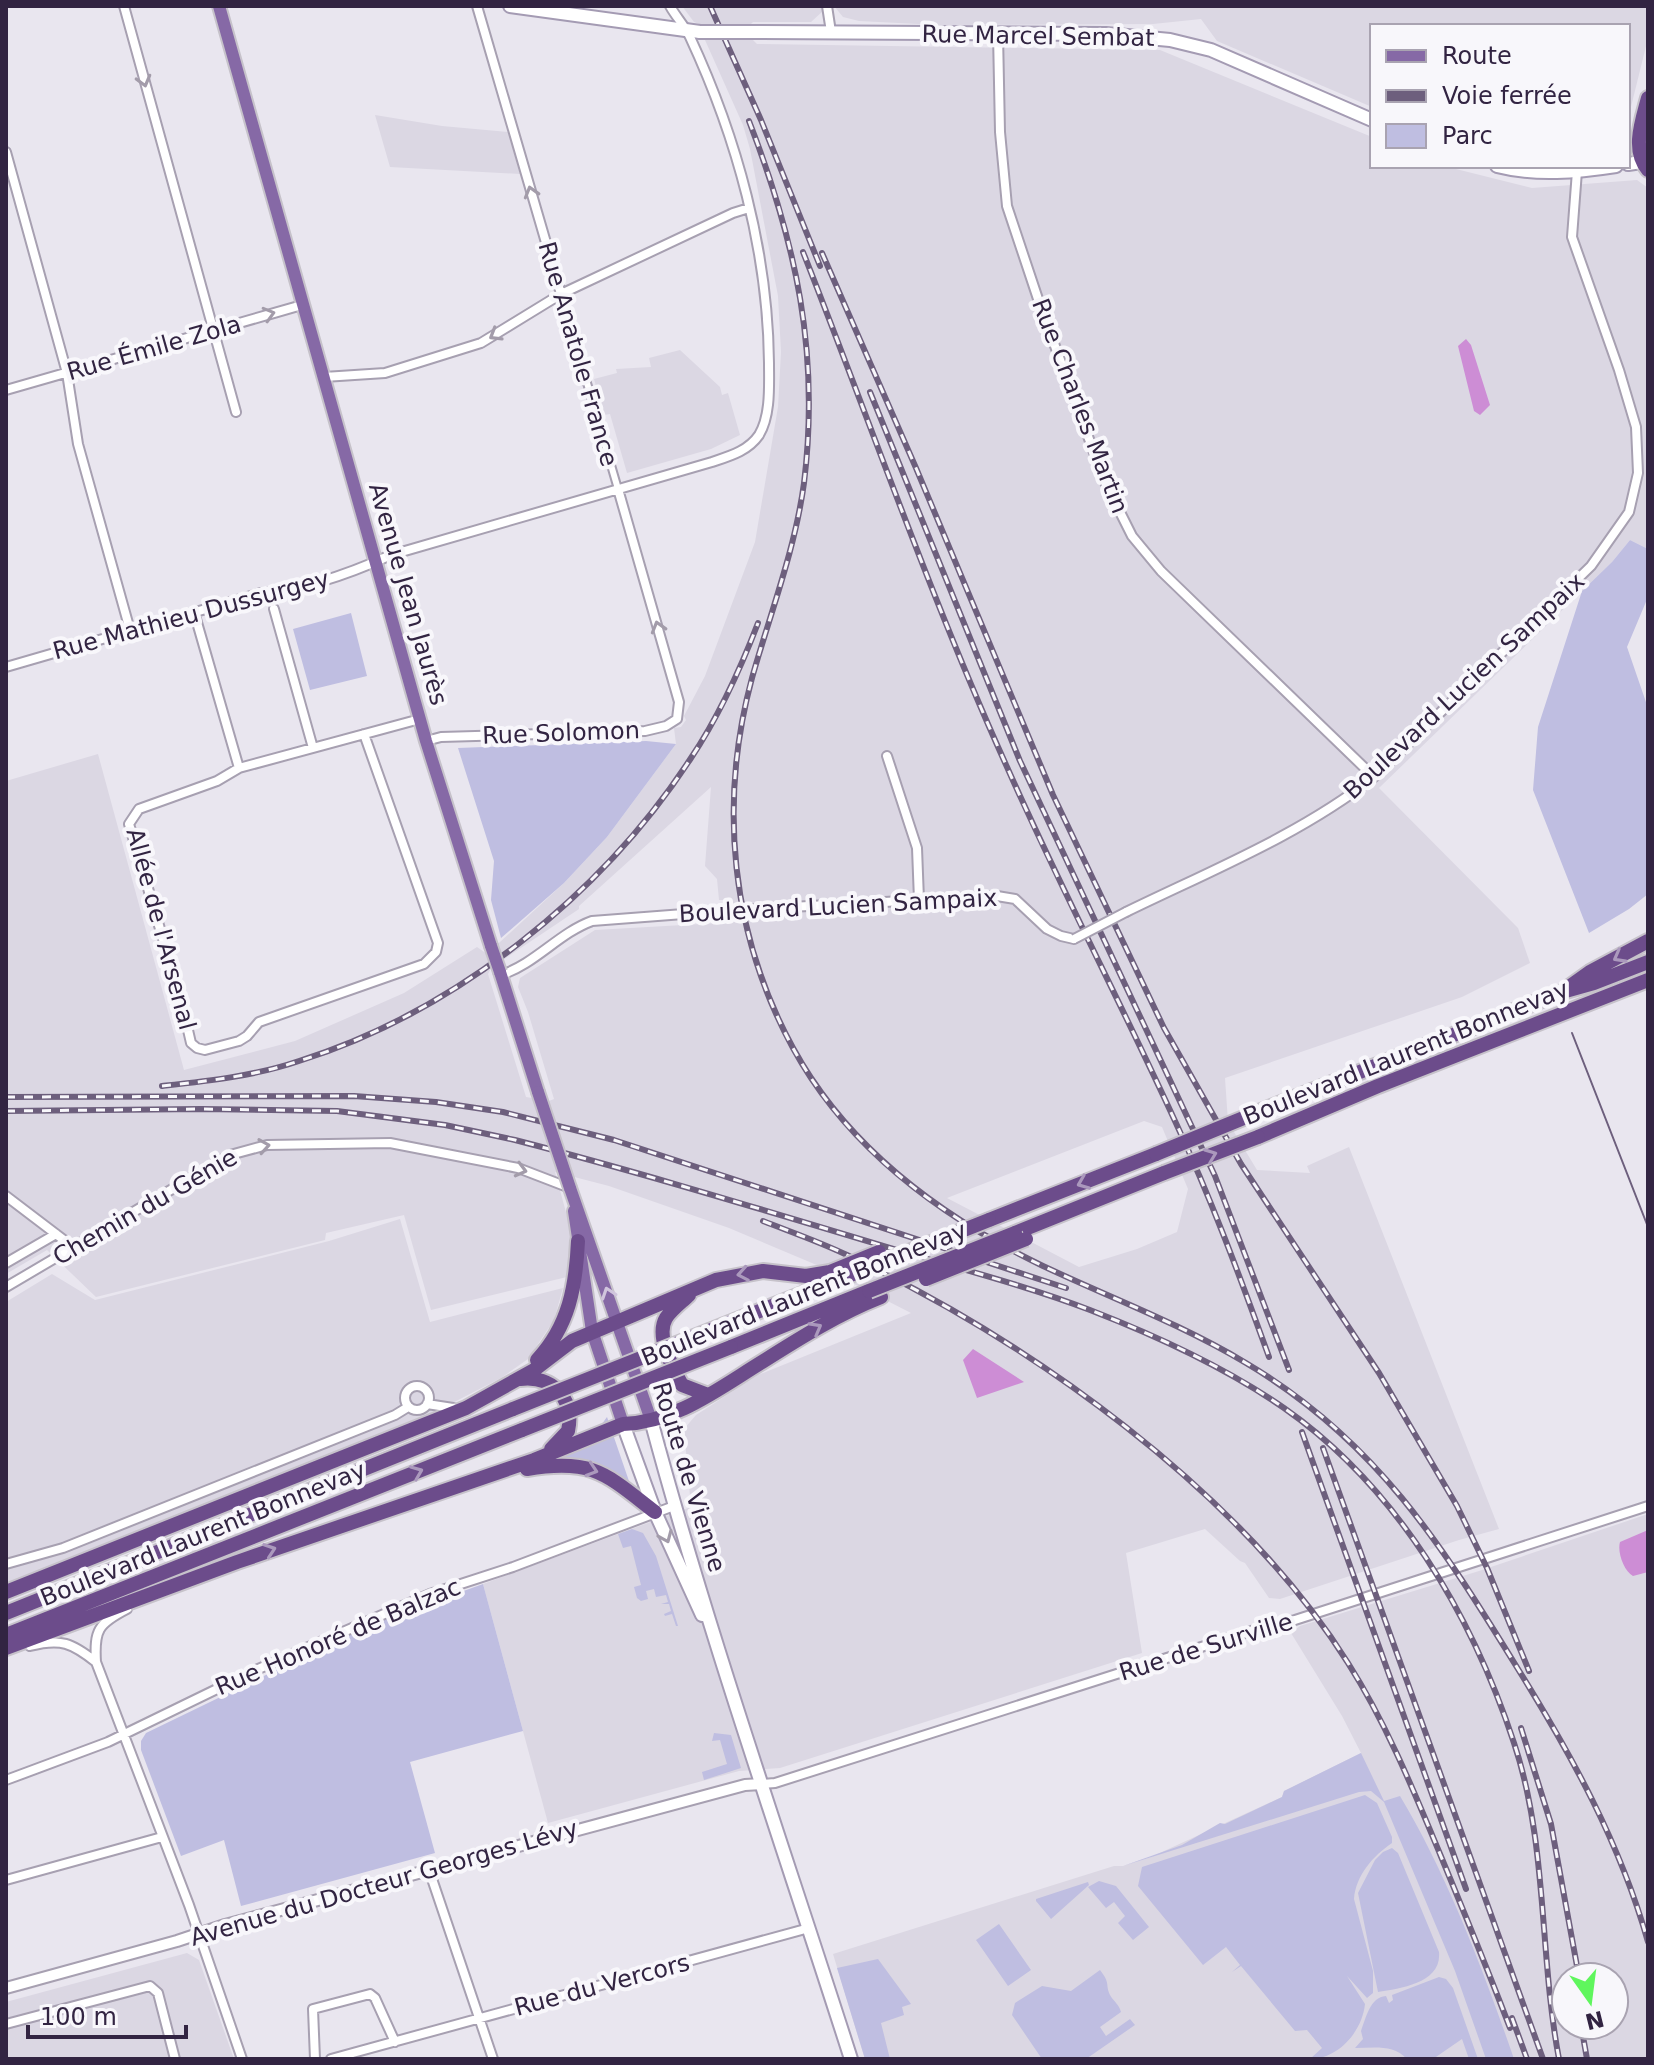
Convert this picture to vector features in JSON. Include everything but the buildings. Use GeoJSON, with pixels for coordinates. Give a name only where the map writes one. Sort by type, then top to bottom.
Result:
{"type":"FeatureCollection","features":[{"type":"Feature","properties":{"kind":"highway"},"geometry":{"type":"LineString","coordinates":[[1641,165],[1638,140],[1648,98]]}},
{"type":"Feature","properties":{"kind":"highway"},"geometry":{"type":"LineString","coordinates":[[1562,992],[1590,972],[1648,941]]}},
{"type":"Feature","properties":{"kind":"highway"},"geometry":{"type":"LineString","coordinates":[[1562,992],[1648,962]]}},
{"type":"Feature","properties":{"kind":"highway","name":"Boulevard Laurent Bonnevay"},"geometry":{"type":"LineString","coordinates":[[6,1635],[731,1347],[875,1294],[1020,1236],[1109,1195],[1618,991],[1648,982]]}},
{"type":"Feature","properties":{"kind":"highway","name":"Boulevard Laurent Bonnevay"},"geometry":{"type":"LineString","coordinates":[[6,1613],[724,1325],[836,1275],[903,1255],[1562,992]]}},
{"type":"Feature","properties":{"kind":"highway"},"geometry":{"type":"LineString","coordinates":[[517,1380],[548,1347],[565,1317],[576,1281],[578,1241]]}},
{"type":"Feature","properties":{"kind":"highway"},"geometry":{"type":"LineString","coordinates":[[6,1592],[429,1424],[488,1398],[534,1370],[565,1345],[592,1331],[724,1277],[763,1271],[806,1276],[836,1275]]}},
{"type":"Feature","properties":{"kind":"highway"},"geometry":{"type":"LineString","coordinates":[[695,1289],[667,1317],[663,1335],[672,1366],[682,1385],[708,1395]]}},
{"type":"Feature","properties":{"kind":"highway"},"geometry":{"type":"LineString","coordinates":[[6,1650],[197,1577],[534,1460],[623,1424],[679,1412],[875,1294]]}},
{"type":"Feature","properties":{"kind":"highway"},"geometry":{"type":"LineString","coordinates":[[517,1380],[542,1380],[556,1386],[569,1410],[564,1437],[534,1460]]}},
{"type":"Feature","properties":{"kind":"highway"},"geometry":{"type":"LineString","coordinates":[[487,1476],[548,1466],[589,1468],[616,1482],[655,1512]]}},
{"type":"Feature","properties":{"kind":"main road","name":"Avenue Jean Jaurès"},"geometry":{"type":"LineString","coordinates":[[219,6],[426,741],[570,1188]]}},
{"type":"Feature","properties":{"kind":"main road","name":"Rue Marcel Sembat"},"geometry":{"type":"LineString","coordinates":[[510,6],[694,32],[1106,34],[1179,42],[1239,61],[1370,119]]}},
{"type":"Feature","properties":{"kind":"main road"},"geometry":{"type":"LineString","coordinates":[[1513,168],[1545,172],[1600,168]]}},
{"type":"Feature","properties":{"kind":"main road","name":"Route de Vienne"},"geometry":{"type":"LineString","coordinates":[[570,1188],[592,1331],[655,1512],[711,1632]]}},
{"type":"Feature","properties":{"kind":"main road","name":"Route de Vienne"},"geometry":{"type":"LineString","coordinates":[[570,1188],[651,1420],[711,1632],[851,2059]]}},
{"type":"Feature","properties":{"kind":"street"},"geometry":{"type":"LineString","coordinates":[[124,6],[236,412]]}},
{"type":"Feature","properties":{"kind":"street","name":"Rue Anatole France"},"geometry":{"type":"LineString","coordinates":[[477,6],[679,702]]}},
{"type":"Feature","properties":{"kind":"street","name":"Rue Mathieu Dussurgey"},"geometry":{"type":"LineString","coordinates":[[6,667],[261,593],[292,589],[357,570],[376,561],[738,453],[749,446],[761,431],[768,404],[768,316],[762,268],[726,126],[694,32],[670,6]]}},
{"type":"Feature","properties":{"kind":"street"},"geometry":{"type":"LineString","coordinates":[[827,6],[831,32]]}},
{"type":"Feature","properties":{"kind":"street","name":"Rue Charles Martin"},"geometry":{"type":"LineString","coordinates":[[998,34],[1000,132],[1007,206],[1104,480],[1132,536],[1161,571],[1374,777]]}},
{"type":"Feature","properties":{"kind":"street"},"geometry":{"type":"LineString","coordinates":[[6,152],[67,373],[78,444],[130,630]]}},
{"type":"Feature","properties":{"kind":"street","name":"Boulevard Lucien Sampaix"},"geometry":{"type":"LineString","coordinates":[[500,973],[520,966],[579,926],[592,921],[736,910],[997,896],[1015,899],[1047,929],[1074,939],[1341,803],[1374,777],[1591,566],[1629,512],[1638,473],[1636,427],[1572,237],[1577,171]]}},
{"type":"Feature","properties":{"kind":"street"},"geometry":{"type":"LineString","coordinates":[[324,377],[385,373],[481,343],[561,294],[749,208]]}},
{"type":"Feature","properties":{"kind":"street","name":"Rue Émile Zola"},"geometry":{"type":"LineString","coordinates":[[6,390],[302,305]]}},
{"type":"Feature","properties":{"kind":"street"},"geometry":{"type":"LineString","coordinates":[[274,609],[313,748]]}},
{"type":"Feature","properties":{"kind":"street"},"geometry":{"type":"LineString","coordinates":[[194,612],[239,768]]}},
{"type":"Feature","properties":{"kind":"street","name":"Rue Solomon"},"geometry":{"type":"LineString","coordinates":[[426,741],[441,737],[645,731],[672,723],[679,713],[679,702]]}},
{"type":"Feature","properties":{"kind":"street","name":"Allée de l'Arsenal"},"geometry":{"type":"LineString","coordinates":[[364,734],[438,943],[436,952],[424,964],[259,1022],[239,1041],[205,1050],[197,1048],[191,1043],[129,824],[139,809],[217,781],[239,768],[364,734],[420,719]]}},
{"type":"Feature","properties":{"kind":"street"},"geometry":{"type":"LineString","coordinates":[[887,756],[917,848],[919,900]]}},
{"type":"Feature","properties":{"kind":"street","name":"Chemin du Génie"},"geometry":{"type":"LineString","coordinates":[[6,1287],[230,1155],[267,1145],[390,1143],[518,1168],[570,1188]]}},
{"type":"Feature","properties":{"kind":"street"},"geometry":{"type":"LineString","coordinates":[[6,1196],[73,1247]]}},
{"type":"Feature","properties":{"kind":"street"},"geometry":{"type":"LineString","coordinates":[[6,1263],[56,1234]]}},
{"type":"Feature","properties":{"kind":"street"},"geometry":{"type":"LineString","coordinates":[[408,1407],[406,1392],[416,1386],[427,1392],[427,1404]]}},
{"type":"Feature","properties":{"kind":"street"},"geometry":{"type":"LineString","coordinates":[[6,1564],[63,1548],[395,1415],[408,1407],[419,1410],[427,1404],[450,1409],[488,1398]]}},
{"type":"Feature","properties":{"kind":"street","name":"Rue Honoré de Balzac"},"geometry":{"type":"LineString","coordinates":[[6,1780],[124,1734],[337,1633],[430,1594],[527,1562],[674,1506]]}},
{"type":"Feature","properties":{"kind":"street","name":"Rue de Surville"},"geometry":{"type":"LineString","coordinates":[[762,1784],[775,1783],[1258,1629],[1295,1620],[1648,1506]]}},
{"type":"Feature","properties":{"kind":"street"},"geometry":{"type":"LineString","coordinates":[[197,1577],[102,1624],[94,1640],[96,1662],[199,1934],[242,2059]]}},
{"type":"Feature","properties":{"kind":"street"},"geometry":{"type":"LineString","coordinates":[[6,1650],[49,1641],[62,1642],[76,1646],[96,1662]]}},
{"type":"Feature","properties":{"kind":"street","name":"Avenue du Docteur Georges Lévy"},"geometry":{"type":"LineString","coordinates":[[6,1988],[664,1806],[745,1785],[762,1784]]}},
{"type":"Feature","properties":{"kind":"street"},"geometry":{"type":"LineString","coordinates":[[6,1880],[162,1837]]}},
{"type":"Feature","properties":{"kind":"street"},"geometry":{"type":"LineString","coordinates":[[429,1870],[493,2059]]}},
{"type":"Feature","properties":{"kind":"street","name":"Rue du Vercors"},"geometry":{"type":"LineString","coordinates":[[331,2059],[809,1928]]}},
{"type":"Feature","properties":{"kind":"street"},"geometry":{"type":"LineString","coordinates":[[6,2024],[150,1986],[158,1993],[175,2059]]}},
{"type":"Feature","properties":{"kind":"street"},"geometry":{"type":"LineString","coordinates":[[315,2059],[313,2009],[370,1994],[375,1998],[395,2042]]}},
{"type":"Feature","properties":{"kind":"shaded area"},"geometry":{"type":"Polygon","coordinates":[[[682,6],[822,6],[823,11],[811,22],[753,22],[749,26],[750,37],[757,44],[1160,50],[1370,136],[1370,168],[1452,168],[1532,188],[1637,180],[1648,188],[1648,549],[1630,540],[1612,562],[1379,788],[1518,928],[1530,963],[1462,997],[1225,1078],[1228,1122],[1257,1170],[1310,1173],[1307,1166],[1349,1147],[1499,1529],[1280,1599],[1269,1598],[1245,1563],[1205,1529],[1126,1553],[1142,1653],[780,1768],[739,1771],[548,1823],[483,1584],[691,1507],[684,1429],[696,1415],[758,1375],[911,1313],[819,1266],[729,1228],[609,1186],[555,1172],[573,1238],[571,1276],[431,1310],[404,1215],[326,1233],[325,1240],[96,1297],[47,1250],[6,1274],[6,781],[98,754],[184,1070],[295,1041],[404,993],[477,947],[487,954],[564,883],[607,837],[676,744],[674,728],[681,727],[686,720],[684,716],[705,676],[755,542],[778,407],[781,352],[778,296],[750,149],[743,125],[705,40],[708,37],[704,26],[694,22],[682,6]],[[711,787],[579,909],[491,968],[488,974],[526,1097],[554,1099],[518,987],[520,978],[595,930],[736,922],[732,900],[719,900],[717,879],[705,866],[711,787]],[[1144,1121],[947,1198],[1079,1267],[1137,1249],[1177,1232],[1188,1189],[1162,1127],[1144,1121]]]}},
{"type":"Feature","properties":{"kind":"shaded area"},"geometry":{"type":"Polygon","coordinates":[[[834,6],[1648,6],[1648,38],[1630,111],[1630,24],[1370,24],[1370,106],[1217,41],[1201,19],[1153,24],[938,25],[859,21],[843,17],[834,6]]]}},
{"type":"Feature","properties":{"kind":"shaded area"},"geometry":{"type":"Polygon","coordinates":[[[375,115],[442,126],[508,132],[520,174],[390,167],[375,115]]]}},
{"type":"Feature","properties":{"kind":"shaded area"},"geometry":{"type":"Polygon","coordinates":[[[1466,339],[1471,345],[1490,405],[1480,415],[1474,411],[1458,346],[1466,339]]]}},
{"type":"Feature","properties":{"kind":"shaded area"},"geometry":{"type":"Polygon","coordinates":[[[680,350],[720,387],[722,395],[728,393],[740,435],[711,449],[627,473],[610,414],[604,415],[594,379],[617,373],[616,369],[651,367],[649,358],[680,350]]]}},
{"type":"Feature","properties":{"kind":"shaded area"},"geometry":{"type":"Polygon","coordinates":[[[400,1219],[430,1322],[563,1288],[554,1320],[528,1359],[501,1378],[429,1415],[6,1584],[6,1302],[52,1274],[95,1300],[329,1241],[400,1219]]]}},
{"type":"Feature","properties":{"kind":"shaded area"},"geometry":{"type":"Polygon","coordinates":[[[973,1349],[1024,1382],[977,1398],[963,1360],[973,1349]]]}},
{"type":"Feature","properties":{"kind":"shaded area"},"geometry":{"type":"Polygon","coordinates":[[[1648,1514],[1648,2059],[865,2059],[833,1954],[1151,1857],[1282,1797],[1284,1791],[1361,1753],[1291,1633],[1300,1626],[1479,1571],[1648,1514]]]}},
{"type":"Feature","properties":{"kind":"shaded area"},"geometry":{"type":"Polygon","coordinates":[[[1648,1530],[1648,1572],[1633,1576],[1622,1561],[1620,1542],[1648,1530]]]}},
{"type":"Feature","properties":{"kind":"shaded area"},"geometry":{"type":"Polygon","coordinates":[[[187,1953],[199,1960],[234,2059],[6,2059],[6,2002],[187,1953]]]}},
{"type":"Feature","properties":{"kind":"green space"},"geometry":{"type":"Polygon","coordinates":[[[1630,540],[1648,549],[1648,597],[1627,647],[1648,708],[1648,894],[1589,933],[1533,790],[1538,727],[1582,591],[1630,540]]]}},
{"type":"Feature","properties":{"kind":"green space"},"geometry":{"type":"Polygon","coordinates":[[[351,613],[367,676],[310,690],[293,629],[351,613]]]}},
{"type":"Feature","properties":{"kind":"green space"},"geometry":{"type":"Polygon","coordinates":[[[646,741],[676,744],[607,837],[564,883],[501,938],[491,900],[494,861],[458,748],[646,741]]]}},
{"type":"Feature","properties":{"kind":"green space"},"geometry":{"type":"Polygon","coordinates":[[[607,1417],[630,1484],[587,1463],[556,1459],[585,1442],[607,1417]]]}},
{"type":"Feature","properties":{"kind":"green space"},"geometry":{"type":"Polygon","coordinates":[[[632,1529],[643,1533],[656,1556],[678,1626],[672,1614],[664,1614],[671,1611],[669,1604],[661,1604],[668,1602],[666,1595],[656,1597],[654,1589],[646,1591],[648,1599],[641,1601],[637,1598],[634,1587],[641,1585],[631,1546],[623,1548],[618,1534],[632,1529]]]}},
{"type":"Feature","properties":{"kind":"green space"},"geometry":{"type":"Polygon","coordinates":[[[483,1584],[523,1731],[410,1762],[435,1853],[241,1906],[224,1840],[181,1856],[141,1750],[141,1741],[146,1733],[369,1625],[483,1584]]]}},
{"type":"Feature","properties":{"kind":"green space"},"geometry":{"type":"Polygon","coordinates":[[[714,1733],[731,1735],[741,1768],[704,1780],[702,1772],[727,1764],[720,1740],[712,1741],[714,1733]]]}},
{"type":"Feature","properties":{"kind":"green space"},"geometry":{"type":"Polygon","coordinates":[[[1361,1753],[1384,1801],[1400,1796],[1433,1858],[1477,1958],[1514,2059],[1486,2059],[1455,1971],[1384,1802],[1371,1791],[1359,1792],[1123,1866],[1182,1845],[1220,1823],[1225,1824],[1282,1797],[1284,1791],[1361,1753]]]}},
{"type":"Feature","properties":{"kind":"green space"},"geometry":{"type":"Polygon","coordinates":[[[1365,1795],[1377,1803],[1392,1837],[1392,1843],[1372,1860],[1355,1890],[1354,1899],[1373,1971],[1373,1993],[1367,1998],[1347,1976],[1365,2004],[1359,2024],[1339,2049],[1310,2059],[1322,2048],[1307,2030],[1295,2031],[1241,1966],[1232,1972],[1240,1965],[1226,1947],[1203,1965],[1138,1886],[1142,1867],[1365,1795]]]}},
{"type":"Feature","properties":{"kind":"green space"},"geometry":{"type":"Polygon","coordinates":[[[1392,1848],[1398,1853],[1439,1952],[1434,1971],[1427,1977],[1378,1992],[1358,1893],[1375,1860],[1392,1848]]]}},
{"type":"Feature","properties":{"kind":"green space"},"geometry":{"type":"Polygon","coordinates":[[[1099,1881],[1116,1886],[1149,1927],[1133,1940],[1118,1923],[1125,1916],[1114,1902],[1106,1908],[1088,1887],[1099,1881]]]}},
{"type":"Feature","properties":{"kind":"green space"},"geometry":{"type":"Polygon","coordinates":[[[1088,1882],[1089,1885],[1051,1919],[1036,1901],[1036,1899],[1088,1882]]]}},
{"type":"Feature","properties":{"kind":"green space"},"geometry":{"type":"Polygon","coordinates":[[[999,1924],[1031,1970],[1008,1986],[976,1940],[999,1924]]]}},
{"type":"Feature","properties":{"kind":"green space"},"geometry":{"type":"Polygon","coordinates":[[[878,1959],[911,2004],[902,2007],[904,2015],[881,2023],[890,2059],[865,2059],[837,1968],[878,1959]]]}},
{"type":"Feature","properties":{"kind":"green space"},"geometry":{"type":"Polygon","coordinates":[[[1100,1970],[1121,2012],[1100,2027],[1106,2036],[1130,2019],[1135,2025],[1086,2059],[1042,2059],[1012,2015],[1015,2003],[1042,1986],[1071,1991],[1100,1970]]]}},
{"type":"Feature","properties":{"kind":"green space"},"geometry":{"type":"Polygon","coordinates":[[[1439,1977],[1446,1979],[1453,1988],[1478,2059],[1469,2059],[1462,2039],[1433,2059],[1407,2059],[1396,2051],[1383,2048],[1355,2048],[1363,2039],[1361,2031],[1376,2000],[1386,1996],[1389,2003],[1393,2000],[1392,1995],[1439,1977]]]}},
{"type":"Feature","properties":{"kind":"tram line"},"geometry":{"type":"LineString","coordinates":[[1572,1033],[1648,1227]]}},
{"type":"Feature","properties":{"kind":"railway"},"geometry":{"type":"LineString","coordinates":[[710,6],[761,120],[820,266]]}},
{"type":"Feature","properties":{"kind":"railway"},"geometry":{"type":"LineString","coordinates":[[749,121],[766,166],[791,255],[806,343],[809,388],[804,483],[795,533],[741,725],[735,773],[736,868],[756,960],[772,1005],[793,1048],[841,1118],[869,1148],[934,1202],[1005,1247],[1171,1324],[1246,1363],[1292,1393],[1333,1426],[1369,1461],[1402,1498],[1461,1579],[1557,1734],[1609,1835],[1648,1942]]}},
{"type":"Feature","properties":{"kind":"railway"},"geometry":{"type":"LineString","coordinates":[[803,252],[979,704],[1188,1150],[1269,1357]]}},
{"type":"Feature","properties":{"kind":"railway"},"geometry":{"type":"LineString","coordinates":[[822,253],[1053,795],[1164,1028],[1241,1164],[1379,1373],[1457,1506],[1487,1568],[1529,1671]]}},
{"type":"Feature","properties":{"kind":"railway"},"geometry":{"type":"LineString","coordinates":[[870,392],[1020,761],[1215,1176],[1289,1370]]}},
{"type":"Feature","properties":{"kind":"railway"},"geometry":{"type":"LineString","coordinates":[[162,1086],[266,1071],[357,1040],[414,1012],[468,980],[520,942],[569,901],[614,856],[655,808],[711,726],[758,623]]}},
{"type":"Feature","properties":{"kind":"railway"},"geometry":{"type":"LineString","coordinates":[[6,1097],[354,1096],[436,1102],[503,1112],[614,1140],[1066,1288]]}},
{"type":"Feature","properties":{"kind":"railway"},"geometry":{"type":"LineString","coordinates":[[6,1111],[337,1111],[445,1125],[515,1140],[1042,1293],[1165,1342],[1261,1393],[1325,1440],[1362,1476],[1395,1515],[1426,1557],[1476,1648],[1514,1743],[1533,1821],[1559,2059]]}},
{"type":"Feature","properties":{"kind":"railway"},"geometry":{"type":"LineString","coordinates":[[763,1221],[837,1250],[917,1290],[988,1331],[1126,1427],[1190,1481],[1250,1538],[1303,1599],[1348,1663],[1375,1709],[1420,1805],[1510,2028]]}},
{"type":"Feature","properties":{"kind":"railway"},"geometry":{"type":"LineString","coordinates":[[1302,1432],[1466,1889]]}},
{"type":"Feature","properties":{"kind":"railway"},"geometry":{"type":"LineString","coordinates":[[1323,1448],[1543,2059]]}},
{"type":"Feature","properties":{"kind":"railway"},"geometry":{"type":"LineString","coordinates":[[1521,1728],[1551,1824],[1576,1961]]}},
{"type":"Feature","properties":{"kind":"railway"},"geometry":{"type":"LineString","coordinates":[[1512,2018],[1527,2059]]}},
{"type":"Feature","properties":{"kind":"railway"},"geometry":{"type":"LineString","coordinates":[[1584,2041],[1587,2059]]}}]}
